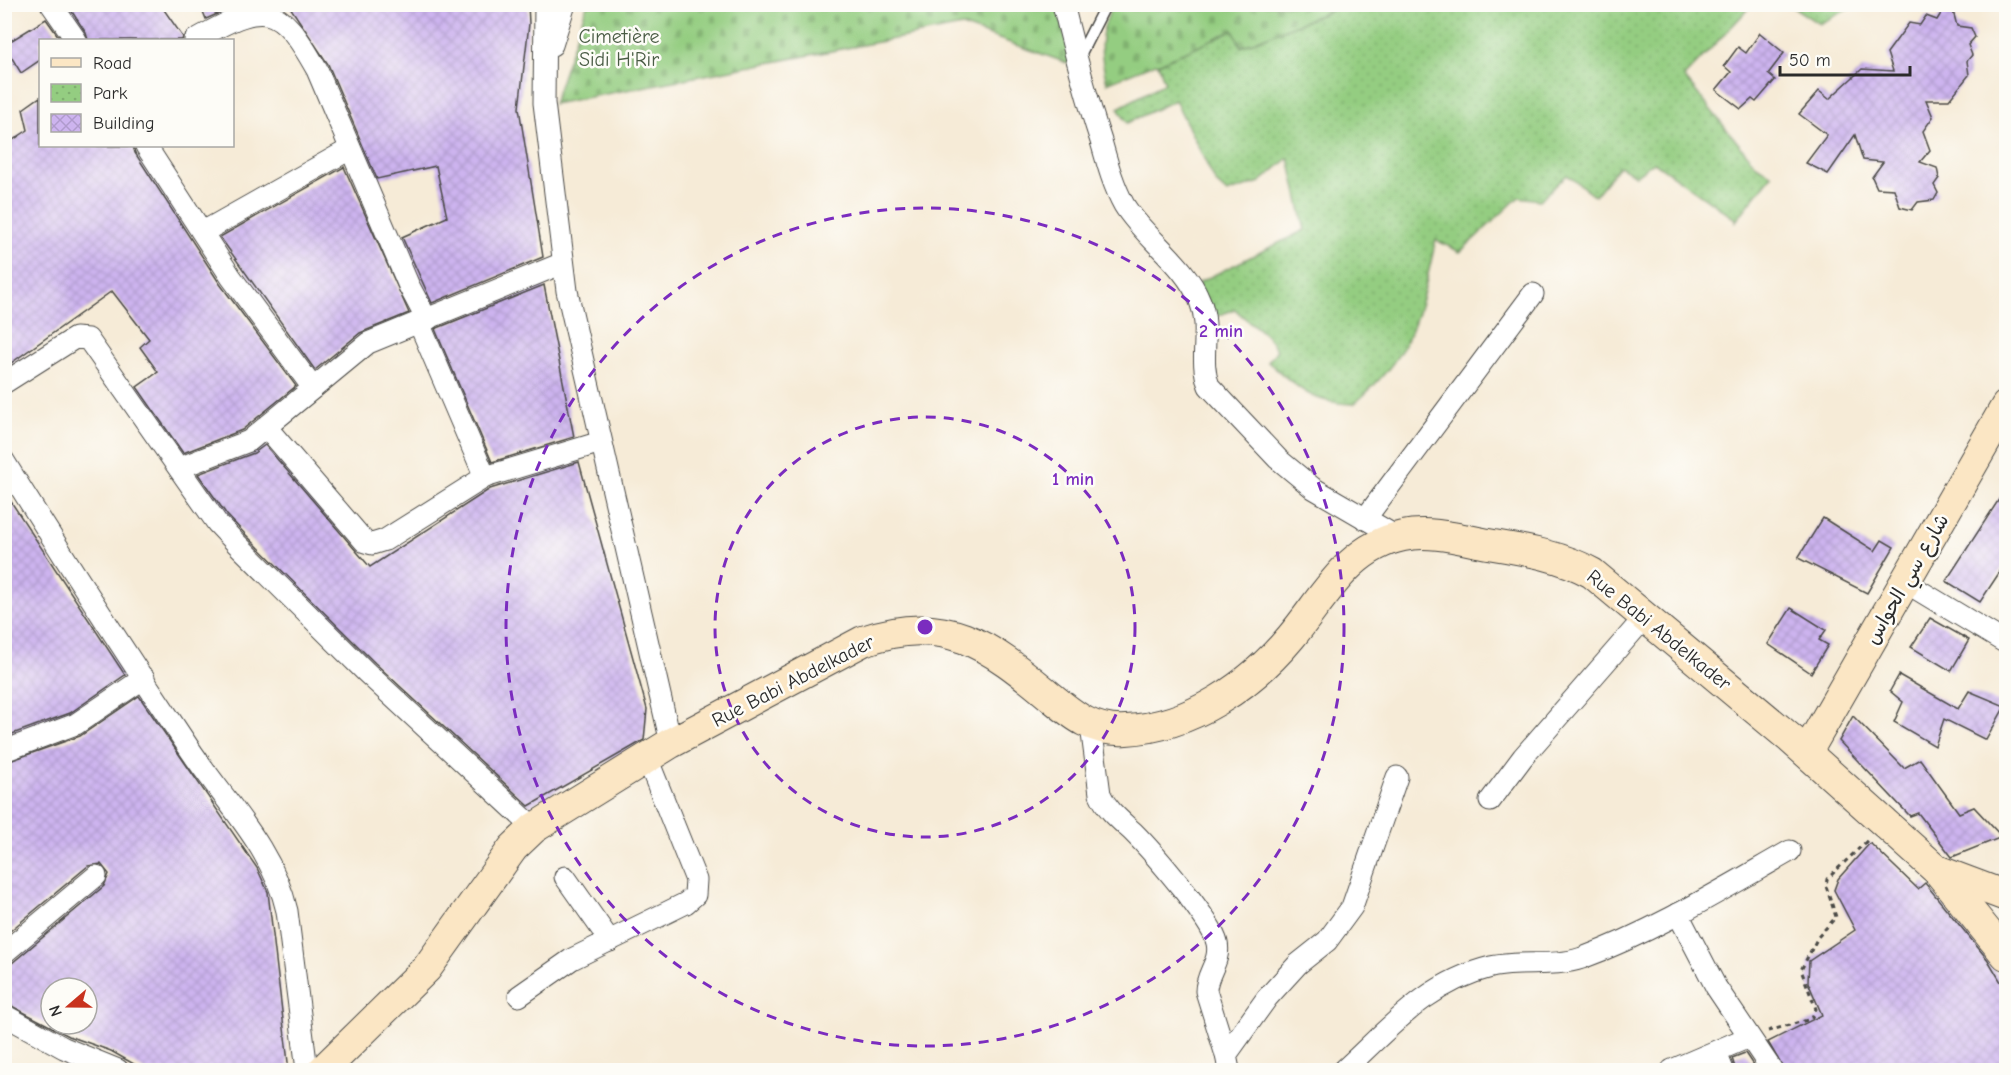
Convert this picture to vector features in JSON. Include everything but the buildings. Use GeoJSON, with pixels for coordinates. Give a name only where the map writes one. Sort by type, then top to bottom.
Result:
{"type":"FeatureCollection","features":[{"type":"Feature","properties":{"kind":"main road","name":"شارع سي الحواس"},"geometry":{"type":"LineString","coordinates":[[1807,752],[2007,406]]}},
{"type":"Feature","properties":{"kind":"main road","name":"Rue Babi Abdelkader"},"geometry":{"type":"LineString","coordinates":[[323,1069],[427,968],[513,848],[534,828],[659,751],[863,641],[897,631],[921,629],[941,630],[967,637],[992,651],[1090,726],[1123,731],[1149,727],[1193,712],[1236,690],[1272,659],[1342,571],[1377,545],[1397,537],[1417,534],[1440,535],[1553,556],[1592,573],[1807,752],[1938,871]]}},
{"type":"Feature","properties":{"kind":"main road"},"geometry":{"type":"LineString","coordinates":[[1938,871],[2007,897]]}},
{"type":"Feature","properties":{"kind":"main road"},"geometry":{"type":"LineString","coordinates":[[1938,871],[2007,955]]}},
{"type":"Feature","properties":{"kind":"street"},"geometry":{"type":"LineString","coordinates":[[51,4],[75,39]]}},
{"type":"Feature","properties":{"kind":"street"},"geometry":{"type":"LineString","coordinates":[[519,996],[549,973],[686,903],[695,895],[697,888],[659,751],[601,442],[582,363],[563,263],[547,135],[543,74],[545,4]]}},
{"type":"Feature","properties":{"kind":"street"},"geometry":{"type":"LineString","coordinates":[[543,74],[565,4]]}},
{"type":"Feature","properties":{"kind":"street"},"geometry":{"type":"LineString","coordinates":[[1063,4],[1095,124],[1119,196],[1136,220],[1185,277],[1201,302],[1207,324],[1203,370],[1209,386],[1278,459],[1313,488],[1397,537]]}},
{"type":"Feature","properties":{"kind":"street"},"geometry":{"type":"LineString","coordinates":[[197,39],[246,11],[261,7],[276,12],[291,24],[303,41],[409,285],[485,477]]}},
{"type":"Feature","properties":{"kind":"street"},"geometry":{"type":"LineString","coordinates":[[147,147],[231,277],[313,388]]}},
{"type":"Feature","properties":{"kind":"street"},"geometry":{"type":"LineString","coordinates":[[203,232],[350,149]]}},
{"type":"Feature","properties":{"kind":"street"},"geometry":{"type":"LineString","coordinates":[[178,468],[249,441],[368,343],[563,263]]}},
{"type":"Feature","properties":{"kind":"street"},"geometry":{"type":"LineString","coordinates":[[1365,519],[1533,294]]}},
{"type":"Feature","properties":{"kind":"street"},"geometry":{"type":"LineString","coordinates":[[4,383],[75,338],[88,339],[109,364],[217,523],[366,672],[534,828]]}},
{"type":"Feature","properties":{"kind":"street"},"geometry":{"type":"LineString","coordinates":[[267,428],[365,542],[372,544],[385,540],[485,477],[601,442]]}},
{"type":"Feature","properties":{"kind":"street"},"geometry":{"type":"LineString","coordinates":[[4,461],[190,750],[269,860],[281,886],[323,1069]]}},
{"type":"Feature","properties":{"kind":"street"},"geometry":{"type":"LineString","coordinates":[[1905,582],[2005,637]]}},
{"type":"Feature","properties":{"kind":"street"},"geometry":{"type":"LineString","coordinates":[[1490,801],[1523,757],[1646,617]]}},
{"type":"Feature","properties":{"kind":"street"},"geometry":{"type":"LineString","coordinates":[[4,751],[76,724],[144,678]]}},
{"type":"Feature","properties":{"kind":"street"},"geometry":{"type":"LineString","coordinates":[[1090,726],[1100,794],[1104,803],[1134,834],[1206,920],[1217,941],[1218,958],[1206,984],[1206,991],[1228,1063]]}},
{"type":"Feature","properties":{"kind":"street"},"geometry":{"type":"LineString","coordinates":[[1228,1063],[1267,998],[1298,964],[1327,941],[1352,907],[1397,777]]}},
{"type":"Feature","properties":{"kind":"street"},"geometry":{"type":"LineString","coordinates":[[1344,1071],[1400,1014],[1447,982],[1493,967],[1574,960],[1678,914],[1790,851]]}},
{"type":"Feature","properties":{"kind":"street"},"geometry":{"type":"LineString","coordinates":[[4,953],[96,876]]}},
{"type":"Feature","properties":{"kind":"street"},"geometry":{"type":"LineString","coordinates":[[565,877],[610,940]]}},
{"type":"Feature","properties":{"kind":"street"},"geometry":{"type":"LineString","coordinates":[[1678,914],[1716,987],[1773,1070]]}},
{"type":"Feature","properties":{"kind":"street"},"geometry":{"type":"LineString","coordinates":[[4,1015],[64,1048],[118,1071]]}},
{"type":"Feature","properties":{"kind":"street"},"geometry":{"type":"LineString","coordinates":[[1672,1071],[1720,1062],[1749,1037]]}},
{"type":"Feature","properties":{"kind":"lane"},"geometry":{"type":"LineString","coordinates":[[1078,60],[1106,4]]}},
{"type":"Feature","properties":{"kind":"path"},"geometry":{"type":"LineString","coordinates":[[1749,1037],[1811,1019],[1814,1015],[1816,1009],[1801,970],[1818,937],[1836,917],[1826,886],[1827,879],[1884,824]]}},
{"type":"Feature","properties":{"kind":"green space","name":"Cimetière Sidi H'Rir"},"geometry":{"type":"Polygon","coordinates":[[[587,5],[1057,5],[1073,65],[962,26],[553,104],[587,5]]]}},
{"type":"Feature","properties":{"kind":"green space"},"geometry":{"type":"Polygon","coordinates":[[[1113,5],[1345,5],[1241,47],[1232,31],[1158,64],[1107,83],[1101,43],[1113,5]]]}},
{"type":"Feature","properties":{"kind":"green space"},"geometry":{"type":"Polygon","coordinates":[[[1345,5],[1752,5],[1684,77],[1755,164],[1772,175],[1735,222],[1735,219],[1654,162],[1636,175],[1619,166],[1595,196],[1567,175],[1540,200],[1519,197],[1460,252],[1436,240],[1412,330],[1390,367],[1375,385],[1354,404],[1316,398],[1297,387],[1268,362],[1277,350],[1263,332],[1235,309],[1207,320],[1198,283],[1305,230],[1289,158],[1260,182],[1227,193],[1216,183],[1175,100],[1127,123],[1118,108],[1165,83],[1158,64],[1233,30],[1241,47],[1345,5]]]}},
{"type":"Feature","properties":{"kind":"green space"},"geometry":{"type":"Polygon","coordinates":[[[1790,5],[1856,5],[1819,24],[1790,5]]]}}]}
